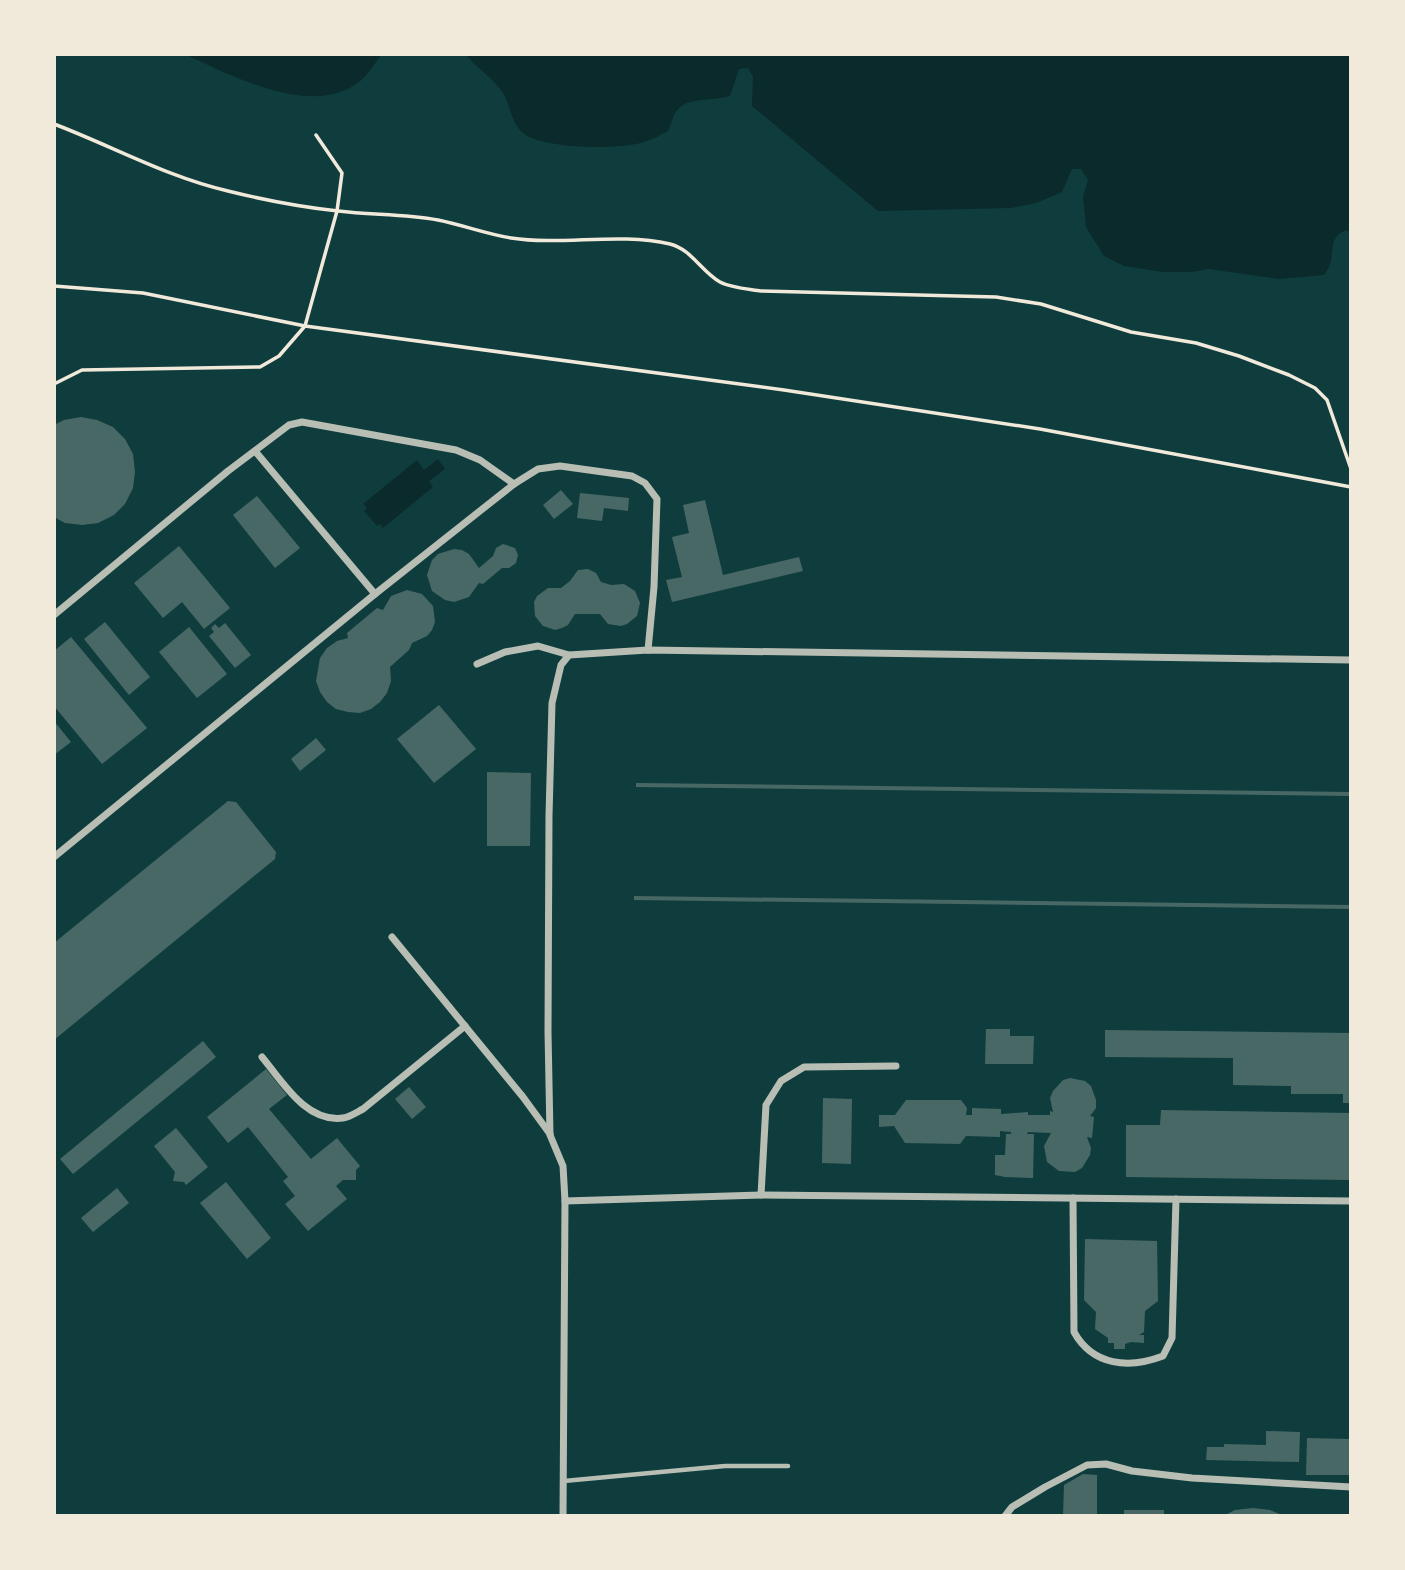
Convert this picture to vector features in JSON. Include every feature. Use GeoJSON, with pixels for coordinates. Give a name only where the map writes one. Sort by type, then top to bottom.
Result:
{"type":"FeatureCollection","features":[{"type":"Feature","properties":{"kind":"street"},"geometry":{"type":"LineString","coordinates":[[54,615],[289,425],[302,422],[456,450],[480,460],[514,484]]}},
{"type":"Feature","properties":{"kind":"street"},"geometry":{"type":"LineString","coordinates":[[255,451],[375,594]]}},
{"type":"Feature","properties":{"kind":"street"},"geometry":{"type":"LineString","coordinates":[[54,857],[375,594],[514,484],[538,469],[560,466],[632,476],[645,483],[657,499],[654,587],[648,650]]}},
{"type":"Feature","properties":{"kind":"street"},"geometry":{"type":"LineString","coordinates":[[477,664],[505,652],[538,646],[569,654],[648,650],[1351,660]]}},
{"type":"Feature","properties":{"kind":"street"},"geometry":{"type":"LineString","coordinates":[[550,1135],[548,1032],[552,703],[561,665],[569,654]]}},
{"type":"Feature","properties":{"kind":"street"},"geometry":{"type":"LineString","coordinates":[[393,937],[523,1097],[550,1135],[563,1166],[563,1516]]}},
{"type":"Feature","properties":{"kind":"street"},"geometry":{"type":"LineString","coordinates":[[262,1057],[302,1105],[324,1118],[345,1118],[363,1109],[465,1026]]}},
{"type":"Feature","properties":{"kind":"street"},"geometry":{"type":"LineString","coordinates":[[761,1195],[766,1105],[781,1081],[804,1067],[896,1066]]}},
{"type":"Feature","properties":{"kind":"street"},"geometry":{"type":"LineString","coordinates":[[565,1201],[761,1195],[1351,1201]]}},
{"type":"Feature","properties":{"kind":"street"},"geometry":{"type":"LineString","coordinates":[[1073,1198],[1074,1332],[1081,1344],[1095,1357],[1132,1362],[1149,1362],[1163,1356],[1172,1338],[1176,1199]]}},
{"type":"Feature","properties":{"kind":"street"},"geometry":{"type":"LineString","coordinates":[[1005,1516],[1012,1507],[1087,1465],[1106,1464],[1132,1471],[1205,1479],[1351,1487]]}},
{"type":"Feature","properties":{"kind":"lane"},"geometry":{"type":"LineString","coordinates":[[564,1482],[725,1466],[788,1466]]}},
{"type":"Feature","properties":{"kind":"path"},"geometry":{"type":"LineString","coordinates":[[54,124],[153,166],[226,191],[337,211],[437,220],[511,238],[637,238],[674,244],[720,282],[739,287],[761,291],[996,297],[1041,304],[1130,332],[1196,343],[1252,361],[1315,388],[1327,400],[1351,469]]}},
{"type":"Feature","properties":{"kind":"path"},"geometry":{"type":"LineString","coordinates":[[54,384],[82,370],[260,367],[279,356],[305,326],[337,211],[342,173],[316,135]]}},
{"type":"Feature","properties":{"kind":"path"},"geometry":{"type":"LineString","coordinates":[[54,286],[143,293],[305,326],[784,390],[1040,429],[1350,486]]}},
{"type":"Feature","properties":{"kind":"water"},"geometry":{"type":"Polygon","coordinates":[[[184,54],[382,54],[358,83],[338,93],[317,96],[270,90],[184,54]]]}},
{"type":"Feature","properties":{"kind":"water"},"geometry":{"type":"Polygon","coordinates":[[[465,54],[1351,54],[1351,233],[1346,230],[1335,239],[1331,262],[1324,275],[1279,279],[1209,269],[1163,272],[1124,266],[1104,256],[1086,227],[1083,197],[1088,180],[1081,169],[1072,169],[1062,192],[1036,203],[1011,208],[878,211],[752,106],[753,77],[748,68],[739,69],[730,96],[683,105],[675,114],[668,131],[653,139],[632,145],[584,147],[537,140],[521,132],[503,93],[465,54]]]}},
{"type":"Feature","properties":{"kind":"water"},"geometry":{"type":"Polygon","coordinates":[[[438,459],[445,469],[429,481],[433,487],[383,528],[380,524],[377,526],[364,511],[367,508],[363,504],[417,460],[424,470],[438,459]]]}},
{"type":"Feature","properties":{"kind":"building"},"geometry":{"type":"Polygon","coordinates":[[[81,417],[113,427],[125,439],[133,454],[135,472],[133,488],[125,504],[114,515],[98,523],[82,525],[65,523],[54,517],[54,425],[81,417]]]}},
{"type":"Feature","properties":{"kind":"building"},"geometry":{"type":"Polygon","coordinates":[[[561,490],[573,504],[554,519],[543,505],[561,490]]]}},
{"type":"Feature","properties":{"kind":"building"},"geometry":{"type":"Polygon","coordinates":[[[580,493],[629,498],[628,511],[604,508],[602,521],[577,518],[580,493]]]}},
{"type":"Feature","properties":{"kind":"building"},"geometry":{"type":"Polygon","coordinates":[[[257,496],[300,548],[275,568],[233,515],[257,496]]]}},
{"type":"Feature","properties":{"kind":"building"},"geometry":{"type":"Polygon","coordinates":[[[705,500],[723,575],[799,557],[803,571],[672,602],[666,580],[682,577],[672,537],[689,533],[683,505],[705,500]]]}},
{"type":"Feature","properties":{"kind":"building"},"geometry":{"type":"Polygon","coordinates":[[[503,544],[515,548],[518,555],[516,563],[509,568],[502,568],[483,584],[479,583],[469,597],[454,602],[445,600],[432,591],[427,575],[432,560],[438,554],[454,549],[462,550],[469,554],[479,568],[493,556],[496,548],[503,544]]]}},
{"type":"Feature","properties":{"kind":"building"},"geometry":{"type":"Polygon","coordinates":[[[179,546],[230,608],[204,629],[182,602],[163,618],[134,583],[179,546]]]}},
{"type":"Feature","properties":{"kind":"building"},"geometry":{"type":"Polygon","coordinates":[[[588,569],[596,573],[601,582],[611,585],[624,584],[635,591],[640,603],[637,616],[621,626],[608,624],[600,614],[575,614],[568,625],[562,628],[555,630],[543,626],[535,616],[534,602],[537,596],[548,588],[561,588],[578,570],[588,569]]]}},
{"type":"Feature","properties":{"kind":"building"},"geometry":{"type":"Polygon","coordinates":[[[407,590],[422,594],[433,606],[435,622],[432,630],[427,636],[412,643],[409,650],[390,667],[391,681],[380,702],[360,713],[336,709],[327,702],[316,681],[320,658],[327,648],[348,638],[347,633],[377,608],[383,610],[391,596],[407,590]]]}},
{"type":"Feature","properties":{"kind":"building"},"geometry":{"type":"Polygon","coordinates":[[[105,622],[150,677],[129,695],[84,639],[105,622]]]}},
{"type":"Feature","properties":{"kind":"building"},"geometry":{"type":"Polygon","coordinates":[[[225,623],[251,655],[235,668],[209,636],[214,632],[211,628],[215,624],[219,628],[225,623]]]}},
{"type":"Feature","properties":{"kind":"building"},"geometry":{"type":"Polygon","coordinates":[[[189,627],[227,674],[197,698],[159,652],[189,627]]]}},
{"type":"Feature","properties":{"kind":"building"},"geometry":{"type":"Polygon","coordinates":[[[71,637],[147,728],[102,764],[54,706],[54,651],[71,637]]]}},
{"type":"Feature","properties":{"kind":"building"},"geometry":{"type":"Polygon","coordinates":[[[439,705],[476,749],[434,783],[397,739],[439,705]]]}},
{"type":"Feature","properties":{"kind":"building"},"geometry":{"type":"Polygon","coordinates":[[[54,721],[71,742],[54,755],[54,721]]]}},
{"type":"Feature","properties":{"kind":"building"},"geometry":{"type":"Polygon","coordinates":[[[316,738],[326,750],[300,771],[291,759],[316,738]]]}},
{"type":"Feature","properties":{"kind":"building"},"geometry":{"type":"Polygon","coordinates":[[[487,772],[531,773],[530,846],[487,846],[487,772]]]}},
{"type":"Feature","properties":{"kind":"building"},"geometry":{"type":"Polygon","coordinates":[[[636,783],[1351,792],[1351,796],[636,787],[636,783]]]}},
{"type":"Feature","properties":{"kind":"building"},"geometry":{"type":"Polygon","coordinates":[[[228,801],[236,802],[276,852],[275,859],[54,1040],[54,943],[228,801]]]}},
{"type":"Feature","properties":{"kind":"building"},"geometry":{"type":"Polygon","coordinates":[[[634,896],[1351,905],[1351,909],[634,900],[634,896]]]}},
{"type":"Feature","properties":{"kind":"building"},"geometry":{"type":"Polygon","coordinates":[[[986,1029],[1010,1029],[1010,1036],[1034,1036],[1033,1064],[985,1064],[986,1029]]]}},
{"type":"Feature","properties":{"kind":"building"},"geometry":{"type":"Polygon","coordinates":[[[1105,1030],[1351,1033],[1351,1103],[1343,1103],[1343,1094],[1291,1094],[1291,1086],[1233,1085],[1233,1058],[1105,1057],[1105,1030]]]}},
{"type":"Feature","properties":{"kind":"building"},"geometry":{"type":"Polygon","coordinates":[[[203,1041],[216,1057],[73,1174],[60,1159],[203,1041]]]}},
{"type":"Feature","properties":{"kind":"building"},"geometry":{"type":"Polygon","coordinates":[[[266,1069],[287,1095],[269,1109],[311,1159],[337,1138],[360,1166],[356,1170],[356,1180],[343,1180],[336,1186],[347,1199],[308,1231],[285,1204],[295,1196],[283,1181],[288,1177],[248,1127],[228,1143],[207,1117],[266,1069]]]}},
{"type":"Feature","properties":{"kind":"building"},"geometry":{"type":"Polygon","coordinates":[[[1070,1078],[1085,1081],[1091,1086],[1096,1100],[1096,1108],[1090,1116],[1094,1117],[1092,1138],[1087,1137],[1091,1148],[1090,1155],[1082,1168],[1075,1172],[1059,1171],[1047,1162],[1044,1146],[1051,1133],[1027,1134],[1034,1134],[1033,1178],[995,1175],[995,1155],[1005,1155],[1006,1134],[1011,1132],[1000,1131],[1000,1137],[966,1136],[960,1144],[905,1143],[894,1126],[879,1127],[879,1115],[895,1115],[906,1100],[961,1100],[967,1108],[966,1115],[972,1115],[972,1108],[1001,1109],[1001,1114],[1028,1112],[1028,1115],[1050,1115],[1050,1111],[1053,1112],[1050,1098],[1053,1091],[1063,1080],[1070,1078]]]}},
{"type":"Feature","properties":{"kind":"building"},"geometry":{"type":"Polygon","coordinates":[[[409,1087],[426,1107],[412,1119],[395,1099],[409,1087]]]}},
{"type":"Feature","properties":{"kind":"building"},"geometry":{"type":"Polygon","coordinates":[[[823,1098],[852,1099],[851,1164],[822,1163],[823,1098]]]}},
{"type":"Feature","properties":{"kind":"building"},"geometry":{"type":"Polygon","coordinates":[[[1161,1110],[1351,1113],[1351,1180],[1126,1177],[1126,1125],[1160,1125],[1161,1110]]]}},
{"type":"Feature","properties":{"kind":"building"},"geometry":{"type":"Polygon","coordinates":[[[176,1128],[208,1167],[186,1185],[184,1182],[173,1181],[175,1172],[154,1146],[176,1128]]]}},
{"type":"Feature","properties":{"kind":"building"},"geometry":{"type":"Polygon","coordinates":[[[226,1182],[271,1238],[247,1259],[200,1203],[226,1182]]]}},
{"type":"Feature","properties":{"kind":"building"},"geometry":{"type":"Polygon","coordinates":[[[117,1188],[129,1203],[93,1232],[81,1218],[117,1188]]]}},
{"type":"Feature","properties":{"kind":"building"},"geometry":{"type":"Polygon","coordinates":[[[1085,1239],[1157,1241],[1158,1301],[1145,1311],[1144,1332],[1139,1335],[1144,1335],[1144,1343],[1131,1342],[1125,1344],[1125,1349],[1114,1349],[1114,1343],[1108,1343],[1108,1338],[1095,1329],[1096,1312],[1084,1300],[1085,1239]]]}},
{"type":"Feature","properties":{"kind":"building"},"geometry":{"type":"Polygon","coordinates":[[[1266,1431],[1300,1432],[1299,1462],[1206,1460],[1207,1447],[1224,1447],[1224,1444],[1266,1445],[1266,1431]]]}},
{"type":"Feature","properties":{"kind":"building"},"geometry":{"type":"Polygon","coordinates":[[[1307,1438],[1351,1439],[1351,1475],[1306,1475],[1307,1438]]]}},
{"type":"Feature","properties":{"kind":"building"},"geometry":{"type":"Polygon","coordinates":[[[1083,1474],[1097,1475],[1097,1516],[1063,1516],[1064,1485],[1083,1474]]]}},
{"type":"Feature","properties":{"kind":"building"},"geometry":{"type":"Polygon","coordinates":[[[1124,1510],[1164,1510],[1164,1516],[1124,1516],[1124,1510]]]}},
{"type":"Feature","properties":{"kind":"building"},"geometry":{"type":"Polygon","coordinates":[[[1235,1510],[1270,1510],[1284,1516],[1223,1516],[1235,1510]]]}}]}
